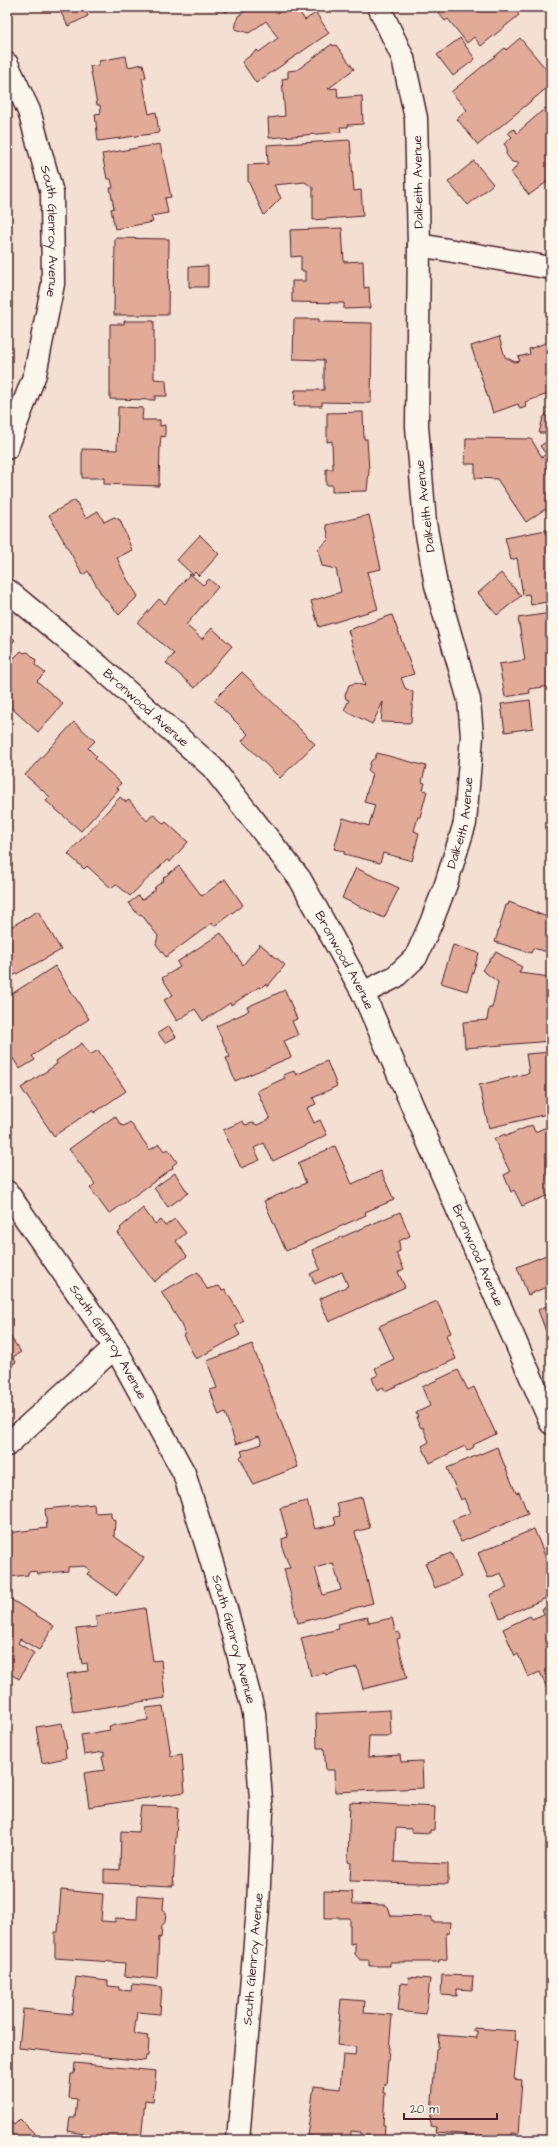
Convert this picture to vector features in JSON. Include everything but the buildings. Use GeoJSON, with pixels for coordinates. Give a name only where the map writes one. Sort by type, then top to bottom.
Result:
{"type":"FeatureCollection","features":[{"type":"Feature","properties":{"kind":"street","name":"Dalkeith Avenue"},"geometry":{"type":"LineString","coordinates":[[363,993],[395,977],[416,956],[430,923],[446,884],[465,823],[472,736],[469,700],[436,584],[425,523],[417,426],[420,245],[416,118],[403,58],[379,7]]}},
{"type":"Feature","properties":{"kind":"street","name":"South Glenroy Avenue"},"geometry":{"type":"LineString","coordinates":[[7,64],[29,111],[52,192],[53,284],[35,374],[7,448]]}},
{"type":"Feature","properties":{"kind":"street"},"geometry":{"type":"LineString","coordinates":[[420,245],[551,268]]}},
{"type":"Feature","properties":{"kind":"street","name":"Bronwood Avenue"},"geometry":{"type":"LineString","coordinates":[[7,590],[100,667],[212,767],[300,878],[363,993],[551,1423]]}},
{"type":"Feature","properties":{"kind":"street","name":"South Glenroy Avenue"},"geometry":{"type":"LineString","coordinates":[[7,1192],[115,1347],[184,1473],[225,1605],[254,1714],[262,1811],[258,1908],[238,2140]]}},
{"type":"Feature","properties":{"kind":"street"},"geometry":{"type":"LineString","coordinates":[[7,1445],[115,1347]]}}]}
